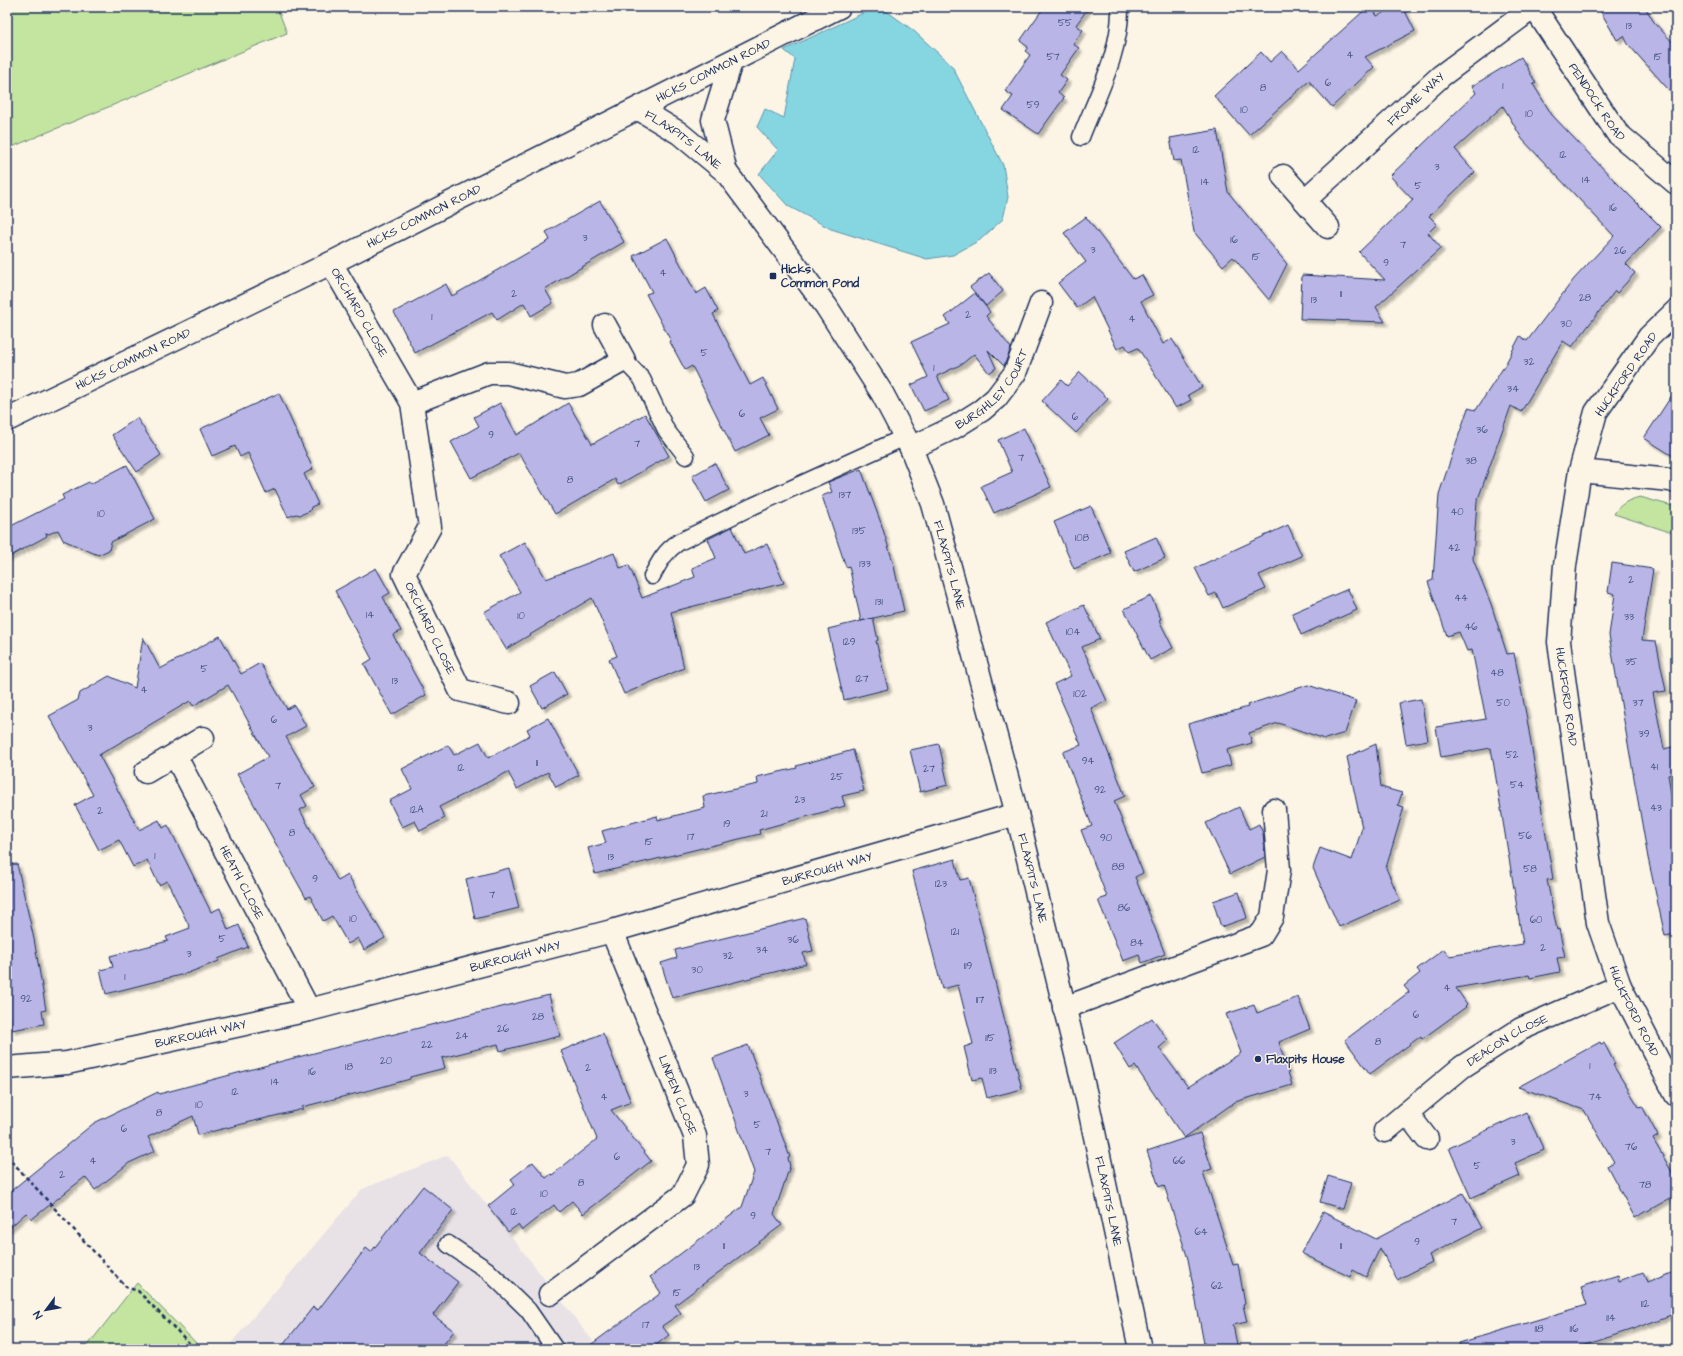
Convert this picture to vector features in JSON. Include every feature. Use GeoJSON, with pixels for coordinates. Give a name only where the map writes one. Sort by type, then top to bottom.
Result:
{"type":"FeatureCollection","features":[{"type":"Feature","properties":{"kind":"street","name":"HICKS COMMON ROAD"},"geometry":{"type":"LineString","coordinates":[[7,420],[331,264],[839,7]]}},
{"type":"Feature","properties":{"kind":"street","name":"PENDOCK ROAD"},"geometry":{"type":"LineString","coordinates":[[1534,7],[1617,133],[1676,183]]}},
{"type":"Feature","properties":{"kind":"street","name":"FROME WAY"},"geometry":{"type":"LineString","coordinates":[[1305,200],[1441,76],[1534,7]]}},
{"type":"Feature","properties":{"kind":"street","name":"FLAXPITS LANE"},"geometry":{"type":"LineString","coordinates":[[726,172],[713,120],[731,62]]}},
{"type":"Feature","properties":{"kind":"street","name":"FLAXPITS LANE"},"geometry":{"type":"LineString","coordinates":[[639,109],[679,133],[726,172],[826,306],[882,393],[908,442],[933,504],[1017,814],[1087,1099],[1140,1349]]}},
{"type":"Feature","properties":{"kind":"street"},"geometry":{"type":"LineString","coordinates":[[1283,176],[1328,227]]}},
{"type":"Feature","properties":{"kind":"street","name":"ORCHARD CLOSE"},"geometry":{"type":"LineString","coordinates":[[331,264],[412,403],[430,527],[404,574],[460,690],[509,703]]}},
{"type":"Feature","properties":{"kind":"street","name":"BURGHLEY COURT"},"geometry":{"type":"LineString","coordinates":[[908,442],[955,427],[982,410],[996,398],[1015,373],[1041,303]]}},
{"type":"Feature","properties":{"kind":"street","name":"HUCKFORD ROAD"},"geometry":{"type":"LineString","coordinates":[[1676,311],[1649,337],[1596,412],[1580,471],[1565,565],[1559,642],[1598,923],[1620,986],[1676,1095]]}},
{"type":"Feature","properties":{"kind":"street"},"geometry":{"type":"LineString","coordinates":[[412,403],[488,373],[508,373],[565,387],[579,385],[624,360],[605,325]]}},
{"type":"Feature","properties":{"kind":"street"},"geometry":{"type":"LineString","coordinates":[[1580,471],[1670,480],[1676,482]]}},
{"type":"Feature","properties":{"kind":"street"},"geometry":{"type":"LineString","coordinates":[[146,772],[203,738]]}},
{"type":"Feature","properties":{"kind":"street","name":"HEATH CLOSE"},"geometry":{"type":"LineString","coordinates":[[175,755],[309,1010]]}},
{"type":"Feature","properties":{"kind":"street"},"geometry":{"type":"LineString","coordinates":[[1064,1008],[1261,935],[1272,917],[1279,870],[1274,810]]}},
{"type":"Feature","properties":{"kind":"street","name":"BURROUGH WAY"},"geometry":{"type":"LineString","coordinates":[[7,1068],[67,1063],[309,1010],[612,931],[1017,814]]}},
{"type":"Feature","properties":{"kind":"street","name":"LINDEN CLOSE"},"geometry":{"type":"LineString","coordinates":[[550,1294],[683,1195],[698,1165],[695,1136],[612,931]]}},
{"type":"Feature","properties":{"kind":"street","name":"DEACON CLOSE"},"geometry":{"type":"LineString","coordinates":[[1385,1131],[1462,1067],[1521,1029],[1620,986]]}},
{"type":"Feature","properties":{"kind":"street"},"geometry":{"type":"LineString","coordinates":[[1407,1113],[1427,1139]]}},
{"type":"Feature","properties":{"kind":"lane"},"geometry":{"type":"LineString","coordinates":[[1080,136],[1115,49],[1121,21],[1120,7]]}},
{"type":"Feature","properties":{"kind":"lane"},"geometry":{"type":"LineString","coordinates":[[624,360],[642,379],[666,430],[686,456]]}},
{"type":"Feature","properties":{"kind":"lane"},"geometry":{"type":"LineString","coordinates":[[652,576],[662,557],[669,549],[679,542],[753,506],[908,442]]}},
{"type":"Feature","properties":{"kind":"lane"},"geometry":{"type":"LineString","coordinates":[[448,1244],[487,1270],[528,1310],[555,1349]]}},
{"type":"Feature","properties":{"kind":"lane"},"geometry":{"type":"LineString","coordinates":[[528,1310],[550,1294]]}},
{"type":"Feature","properties":{"kind":"path"},"geometry":{"type":"LineString","coordinates":[[7,1156],[126,1287],[138,1291],[195,1349]]}},
{"type":"Feature","properties":{"kind":"shaded area"},"geometry":{"type":"Polygon","coordinates":[[[448,1155],[599,1349],[226,1349],[362,1189],[448,1155]]]}},
{"type":"Feature","properties":{"kind":"green space"},"geometry":{"type":"Polygon","coordinates":[[[7,7],[277,7],[287,33],[7,149],[7,7]]]}},
{"type":"Feature","properties":{"kind":"green space"},"geometry":{"type":"Polygon","coordinates":[[[1640,497],[1676,507],[1676,534],[1614,514],[1625,503],[1640,497]]]}},
{"type":"Feature","properties":{"kind":"green space"},"geometry":{"type":"Polygon","coordinates":[[[137,1283],[202,1349],[85,1349],[137,1283]]]}},
{"type":"Feature","properties":{"kind":"water"},"geometry":{"type":"Polygon","coordinates":[[[876,7],[881,7],[914,31],[952,66],[1003,165],[1008,197],[1003,219],[980,240],[953,255],[927,259],[831,229],[788,206],[759,174],[778,150],[757,127],[765,109],[784,118],[795,59],[784,50],[876,7]]]}},
{"type":"Feature","properties":{"kind":"building"},"geometry":{"type":"Polygon","coordinates":[[[1044,7],[1089,7],[1076,25],[1083,30],[1073,44],[1079,48],[1060,75],[1067,80],[1058,93],[1064,98],[1038,134],[1003,110],[1013,96],[1005,91],[1030,55],[1025,51],[1028,47],[1020,41],[1044,7]]]}},
{"type":"Feature","properties":{"kind":"building"},"geometry":{"type":"Polygon","coordinates":[[[1368,7],[1372,7],[1377,16],[1395,7],[1403,7],[1415,31],[1365,57],[1374,67],[1332,107],[1309,81],[1249,135],[1214,96],[1261,52],[1270,62],[1282,51],[1299,69],[1368,7]]]}},
{"type":"Feature","properties":{"kind":"building"},"geometry":{"type":"Polygon","coordinates":[[[1598,7],[1645,7],[1654,22],[1676,46],[1676,98],[1628,44],[1624,36],[1617,40],[1598,7]]]}},
{"type":"Feature","properties":{"kind":"building"},"geometry":{"type":"Polygon","coordinates":[[[1521,57],[1536,83],[1533,84],[1552,115],[1661,227],[1626,264],[1635,273],[1617,293],[1615,291],[1572,347],[1563,341],[1521,412],[1511,406],[1477,502],[1473,559],[1491,604],[1507,654],[1514,653],[1527,719],[1553,879],[1547,880],[1557,930],[1559,929],[1565,957],[1557,958],[1560,972],[1530,978],[1529,975],[1456,988],[1467,1004],[1465,1006],[1466,1007],[1422,1039],[1421,1036],[1370,1074],[1345,1040],[1409,992],[1404,986],[1420,973],[1417,969],[1444,949],[1449,956],[1523,944],[1491,748],[1441,757],[1436,727],[1486,719],[1472,650],[1467,651],[1459,632],[1447,636],[1428,582],[1433,580],[1439,494],[1468,408],[1476,410],[1505,365],[1520,336],[1527,341],[1574,279],[1614,236],[1522,139],[1503,106],[1455,149],[1475,172],[1429,216],[1437,224],[1428,233],[1441,248],[1376,307],[1385,322],[1300,319],[1302,275],[1385,280],[1359,252],[1413,200],[1390,176],[1476,93],[1472,86],[1521,57]]]}},
{"type":"Feature","properties":{"kind":"building"},"geometry":{"type":"Polygon","coordinates":[[[1217,130],[1228,192],[1287,264],[1269,300],[1233,257],[1223,266],[1194,232],[1181,160],[1174,161],[1170,138],[1217,130]]]}},
{"type":"Feature","properties":{"kind":"building"},"geometry":{"type":"Polygon","coordinates":[[[600,201],[624,242],[545,289],[553,303],[531,316],[524,303],[497,320],[492,312],[415,353],[394,312],[446,284],[452,296],[550,240],[546,232],[600,201]]]}},
{"type":"Feature","properties":{"kind":"building"},"geometry":{"type":"Polygon","coordinates":[[[1086,217],[1133,279],[1142,275],[1153,295],[1141,301],[1163,344],[1172,339],[1202,387],[1188,395],[1191,400],[1176,408],[1138,348],[1129,352],[1125,345],[1117,349],[1092,297],[1077,308],[1058,283],[1086,262],[1064,233],[1086,217]]]}},
{"type":"Feature","properties":{"kind":"building"},"geometry":{"type":"Polygon","coordinates":[[[667,238],[696,294],[706,288],[718,311],[713,314],[750,385],[763,378],[778,409],[760,418],[769,435],[735,452],[692,366],[685,370],[670,342],[671,341],[646,294],[652,292],[633,256],[667,238]]]}},
{"type":"Feature","properties":{"kind":"building"},"geometry":{"type":"Polygon","coordinates":[[[989,273],[1003,291],[986,306],[970,287],[989,273]]]}},
{"type":"Feature","properties":{"kind":"building"},"geometry":{"type":"Polygon","coordinates":[[[975,293],[990,312],[986,316],[1011,348],[1004,366],[988,350],[996,368],[989,373],[974,354],[962,364],[937,376],[949,400],[924,411],[911,385],[928,377],[911,342],[950,324],[945,317],[975,293]]]}},
{"type":"Feature","properties":{"kind":"building"},"geometry":{"type":"Polygon","coordinates":[[[1080,372],[1108,399],[1076,433],[1042,401],[1061,380],[1067,386],[1080,372]]]}},
{"type":"Feature","properties":{"kind":"building"},"geometry":{"type":"Polygon","coordinates":[[[1676,389],[1676,458],[1644,438],[1676,389]]]}},
{"type":"Feature","properties":{"kind":"building"},"geometry":{"type":"Polygon","coordinates":[[[279,393],[313,469],[304,474],[318,504],[311,507],[310,511],[300,515],[296,514],[288,517],[275,489],[266,493],[248,453],[240,457],[235,446],[212,456],[200,429],[279,393]]]}},
{"type":"Feature","properties":{"kind":"building"},"geometry":{"type":"Polygon","coordinates":[[[500,403],[517,435],[568,403],[592,444],[645,414],[669,456],[618,485],[615,479],[555,514],[519,453],[471,478],[451,442],[479,426],[474,417],[500,403]]]}},
{"type":"Feature","properties":{"kind":"building"},"geometry":{"type":"Polygon","coordinates":[[[137,418],[161,455],[137,472],[112,435],[137,418]]]}},
{"type":"Feature","properties":{"kind":"building"},"geometry":{"type":"Polygon","coordinates":[[[1024,428],[1051,487],[994,513],[981,486],[1012,472],[998,440],[1024,428]]]}},
{"type":"Feature","properties":{"kind":"building"},"geometry":{"type":"Polygon","coordinates":[[[715,463],[729,490],[706,502],[692,476],[715,463]]]}},
{"type":"Feature","properties":{"kind":"building"},"geometry":{"type":"Polygon","coordinates":[[[127,465],[155,519],[111,542],[109,550],[98,555],[63,540],[58,530],[49,534],[46,533],[47,536],[7,558],[7,528],[64,499],[62,495],[89,482],[90,484],[127,465]]]}},
{"type":"Feature","properties":{"kind":"building"},"geometry":{"type":"Polygon","coordinates":[[[861,469],[881,523],[893,562],[904,611],[861,621],[849,566],[846,567],[822,496],[832,492],[828,482],[861,469]]]}},
{"type":"Feature","properties":{"kind":"building"},"geometry":{"type":"Polygon","coordinates":[[[1091,506],[1111,553],[1074,569],[1054,522],[1091,506]]]}},
{"type":"Feature","properties":{"kind":"building"},"geometry":{"type":"Polygon","coordinates":[[[1288,525],[1302,556],[1259,575],[1266,589],[1223,608],[1216,593],[1209,596],[1195,568],[1288,525]]]}},
{"type":"Feature","properties":{"kind":"building"},"geometry":{"type":"Polygon","coordinates":[[[732,527],[744,554],[767,544],[784,583],[671,612],[684,668],[624,694],[609,659],[617,656],[592,598],[506,649],[484,612],[520,592],[499,556],[525,542],[546,579],[614,553],[620,568],[629,565],[642,598],[695,577],[692,568],[716,558],[708,539],[732,527]]]}},
{"type":"Feature","properties":{"kind":"building"},"geometry":{"type":"Polygon","coordinates":[[[1156,537],[1165,558],[1134,572],[1124,551],[1156,537]]]}},
{"type":"Feature","properties":{"kind":"building"},"geometry":{"type":"Polygon","coordinates":[[[1612,563],[1653,569],[1642,640],[1656,641],[1666,691],[1653,693],[1664,749],[1676,746],[1676,773],[1668,775],[1676,824],[1676,934],[1665,936],[1648,858],[1609,635],[1615,594],[1608,592],[1612,563]]]}},
{"type":"Feature","properties":{"kind":"building"},"geometry":{"type":"Polygon","coordinates":[[[376,568],[390,593],[383,597],[401,631],[393,635],[426,695],[392,715],[364,664],[372,659],[335,591],[376,568]]]}},
{"type":"Feature","properties":{"kind":"building"},"geometry":{"type":"Polygon","coordinates":[[[1348,589],[1357,610],[1301,635],[1292,613],[1348,589]]]}},
{"type":"Feature","properties":{"kind":"building"},"geometry":{"type":"Polygon","coordinates":[[[1151,596],[1161,619],[1159,620],[1173,648],[1150,660],[1124,609],[1151,596]]]}},
{"type":"Feature","properties":{"kind":"building"},"geometry":{"type":"Polygon","coordinates":[[[1084,605],[1100,639],[1082,647],[1107,701],[1091,708],[1125,796],[1114,801],[1143,873],[1135,877],[1165,954],[1142,963],[1139,955],[1123,961],[1098,900],[1107,897],[1081,830],[1092,826],[1063,752],[1081,745],[1054,684],[1071,676],[1046,622],[1084,605]]]}},
{"type":"Feature","properties":{"kind":"building"},"geometry":{"type":"Polygon","coordinates":[[[873,618],[878,640],[876,641],[888,689],[844,700],[828,629],[873,618]]]}},
{"type":"Feature","properties":{"kind":"building"},"geometry":{"type":"Polygon","coordinates":[[[220,636],[241,674],[260,663],[287,709],[294,705],[306,726],[286,737],[315,787],[301,795],[307,806],[300,810],[338,881],[348,875],[385,938],[364,950],[358,938],[348,944],[332,916],[323,921],[310,896],[306,898],[237,774],[268,757],[228,685],[193,706],[190,701],[99,755],[139,830],[159,820],[163,828],[168,825],[211,912],[220,908],[228,930],[239,925],[248,947],[218,959],[219,961],[188,973],[106,994],[100,970],[113,967],[110,956],[168,941],[166,937],[190,928],[167,881],[159,885],[147,860],[133,867],[119,840],[99,850],[75,805],[93,795],[49,716],[78,700],[80,693],[109,676],[135,688],[143,637],[160,669],[220,636]]]}},
{"type":"Feature","properties":{"kind":"building"},"geometry":{"type":"Polygon","coordinates":[[[555,672],[567,694],[542,708],[530,686],[555,672]]]}},
{"type":"Feature","properties":{"kind":"building"},"geometry":{"type":"Polygon","coordinates":[[[1308,685],[1356,701],[1345,733],[1325,739],[1278,723],[1249,733],[1252,743],[1227,750],[1231,765],[1202,773],[1188,724],[1248,707],[1247,705],[1308,685]]]}},
{"type":"Feature","properties":{"kind":"building"},"geometry":{"type":"Polygon","coordinates":[[[1421,699],[1428,740],[1406,744],[1399,703],[1421,699]]]}},
{"type":"Feature","properties":{"kind":"building"},"geometry":{"type":"Polygon","coordinates":[[[548,718],[579,775],[556,787],[548,772],[517,789],[508,772],[439,807],[445,818],[420,831],[415,821],[402,827],[389,801],[412,789],[402,769],[448,745],[454,755],[480,742],[488,758],[530,735],[527,729],[548,718]]]}},
{"type":"Feature","properties":{"kind":"building"},"geometry":{"type":"Polygon","coordinates":[[[939,744],[948,785],[920,792],[910,750],[939,744]]]}},
{"type":"Feature","properties":{"kind":"building"},"geometry":{"type":"Polygon","coordinates":[[[1376,744],[1381,787],[1402,793],[1398,805],[1404,807],[1386,868],[1400,900],[1339,927],[1313,868],[1320,848],[1352,860],[1362,828],[1347,757],[1376,744]]]}},
{"type":"Feature","properties":{"kind":"building"},"geometry":{"type":"Polygon","coordinates":[[[853,750],[864,791],[842,796],[845,806],[759,830],[760,834],[595,874],[588,848],[606,843],[602,831],[657,816],[658,820],[705,808],[703,796],[758,784],[757,777],[797,768],[796,766],[853,750]]]}},
{"type":"Feature","properties":{"kind":"building"},"geometry":{"type":"Polygon","coordinates":[[[1239,807],[1249,829],[1259,824],[1263,833],[1265,857],[1230,874],[1206,823],[1239,807]]]}},
{"type":"Feature","properties":{"kind":"building"},"geometry":{"type":"Polygon","coordinates":[[[955,859],[960,880],[969,878],[1022,1089],[987,1098],[982,1078],[972,1080],[964,1047],[973,1044],[958,985],[942,989],[912,871],[955,859]]]}},
{"type":"Feature","properties":{"kind":"building"},"geometry":{"type":"Polygon","coordinates":[[[17,864],[34,939],[46,1010],[42,1011],[44,1024],[12,1030],[7,1004],[7,865],[17,864]]]}},
{"type":"Feature","properties":{"kind":"building"},"geometry":{"type":"Polygon","coordinates":[[[509,868],[519,908],[475,919],[466,879],[509,868]]]}},
{"type":"Feature","properties":{"kind":"building"},"geometry":{"type":"Polygon","coordinates":[[[1239,892],[1247,918],[1221,927],[1213,901],[1239,892]]]}},
{"type":"Feature","properties":{"kind":"building"},"geometry":{"type":"Polygon","coordinates":[[[805,918],[813,951],[803,953],[806,964],[672,998],[661,963],[677,958],[675,950],[805,918]]]}},
{"type":"Feature","properties":{"kind":"building"},"geometry":{"type":"Polygon","coordinates":[[[549,995],[560,1036],[500,1051],[498,1044],[442,1058],[445,1068],[410,1077],[410,1079],[374,1089],[302,1107],[303,1109],[198,1135],[193,1116],[148,1137],[155,1151],[129,1163],[95,1190],[85,1177],[32,1219],[26,1213],[7,1230],[7,1194],[94,1123],[158,1092],[159,1094],[290,1059],[549,995]]]}},
{"type":"Feature","properties":{"kind":"building","name":"Flaxpits House"},"geometry":{"type":"Polygon","coordinates":[[[1298,997],[1310,1029],[1279,1042],[1292,1085],[1235,1102],[1184,1138],[1135,1066],[1130,1069],[1114,1043],[1152,1018],[1168,1040],[1159,1048],[1188,1087],[1241,1053],[1226,1014],[1254,1005],[1257,1013],[1298,997]]]}},
{"type":"Feature","properties":{"kind":"building"},"geometry":{"type":"Polygon","coordinates":[[[603,1033],[631,1102],[611,1110],[651,1161],[583,1214],[572,1201],[559,1212],[554,1205],[522,1230],[518,1225],[508,1232],[488,1206],[515,1184],[511,1179],[533,1162],[546,1178],[551,1174],[552,1175],[597,1139],[561,1051],[603,1033]]]}},
{"type":"Feature","properties":{"kind":"building"},"geometry":{"type":"Polygon","coordinates":[[[1600,1042],[1601,1044],[1604,1043],[1615,1064],[1613,1065],[1639,1107],[1642,1106],[1658,1136],[1653,1139],[1676,1179],[1676,1195],[1635,1218],[1607,1166],[1614,1162],[1584,1110],[1518,1087],[1600,1042]]]}},
{"type":"Feature","properties":{"kind":"building"},"geometry":{"type":"Polygon","coordinates":[[[748,1045],[790,1157],[788,1158],[790,1166],[774,1214],[782,1225],[675,1305],[681,1313],[662,1326],[669,1335],[651,1349],[585,1349],[661,1293],[650,1277],[742,1207],[754,1172],[713,1058],[748,1045]]]}},
{"type":"Feature","properties":{"kind":"building"},"geometry":{"type":"Polygon","coordinates":[[[1526,1112],[1544,1150],[1515,1163],[1520,1176],[1471,1198],[1449,1148],[1526,1112]]]}},
{"type":"Feature","properties":{"kind":"building"},"geometry":{"type":"Polygon","coordinates":[[[1200,1133],[1212,1169],[1203,1172],[1233,1265],[1238,1264],[1245,1304],[1243,1305],[1247,1322],[1233,1325],[1238,1349],[1205,1349],[1188,1259],[1164,1185],[1159,1187],[1147,1151],[1200,1133]]]}},
{"type":"Feature","properties":{"kind":"building"},"geometry":{"type":"Polygon","coordinates":[[[1328,1176],[1351,1183],[1343,1209],[1320,1202],[1328,1176]]]}},
{"type":"Feature","properties":{"kind":"building"},"geometry":{"type":"Polygon","coordinates":[[[423,1186],[453,1210],[420,1253],[458,1282],[433,1315],[454,1331],[440,1349],[280,1349],[313,1307],[318,1310],[366,1248],[371,1252],[423,1186]]]}},
{"type":"Feature","properties":{"kind":"building"},"geometry":{"type":"Polygon","coordinates":[[[1463,1193],[1482,1228],[1429,1255],[1432,1262],[1397,1280],[1380,1248],[1366,1277],[1353,1270],[1350,1277],[1301,1253],[1323,1212],[1376,1239],[1463,1193]]]}},
{"type":"Feature","properties":{"kind":"building"},"geometry":{"type":"Polygon","coordinates":[[[1676,1271],[1676,1313],[1639,1327],[1574,1349],[1460,1349],[1459,1343],[1587,1305],[1581,1287],[1618,1275],[1619,1281],[1643,1272],[1647,1283],[1676,1271]]]}},
{"type":"Feature","properties":{"kind":"place","name":"Hicks Common Pond"},"geometry":{"type":"Point","coordinates":[773,276]}},
{"type":"Feature","properties":{"kind":"place","name":"Flaxpits House"},"geometry":{"type":"Point","coordinates":[1258,1059]}}]}
